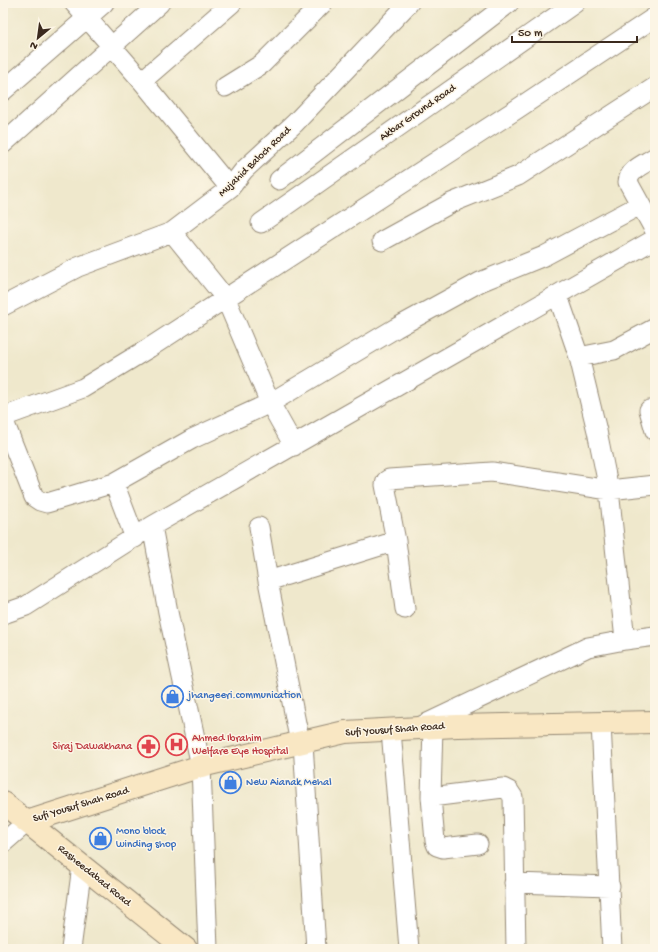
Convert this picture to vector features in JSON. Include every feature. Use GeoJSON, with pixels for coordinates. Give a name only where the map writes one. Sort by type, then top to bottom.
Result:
{"type":"FeatureCollection","features":[{"type":"Feature","properties":{"kind":"main road","name":"Sufi Yousuf Shah Road"},"geometry":{"type":"LineString","coordinates":[[27,822],[201,766],[345,732],[425,727],[655,722]]}},
{"type":"Feature","properties":{"kind":"main road","name":"Rasheedabad Road"},"geometry":{"type":"LineString","coordinates":[[3,802],[186,949]]}},
{"type":"Feature","properties":{"kind":"street"},"geometry":{"type":"LineString","coordinates":[[74,3],[142,81],[230,188]]}},
{"type":"Feature","properties":{"kind":"street"},"geometry":{"type":"LineString","coordinates":[[3,91],[104,3]]}},
{"type":"Feature","properties":{"kind":"street"},"geometry":{"type":"LineString","coordinates":[[3,144],[111,45],[160,3]]}},
{"type":"Feature","properties":{"kind":"street"},"geometry":{"type":"LineString","coordinates":[[142,81],[232,3]]}},
{"type":"Feature","properties":{"kind":"street"},"geometry":{"type":"LineString","coordinates":[[225,87],[262,64],[323,3]]}},
{"type":"Feature","properties":{"kind":"street","name":"Mujahid Baloch Road"},"geometry":{"type":"LineString","coordinates":[[3,306],[78,267],[172,232],[230,188],[244,170],[295,123],[409,3]]}},
{"type":"Feature","properties":{"kind":"street"},"geometry":{"type":"LineString","coordinates":[[279,180],[509,3]]}},
{"type":"Feature","properties":{"kind":"street","name":"Akbar Ground Road"},"geometry":{"type":"LineString","coordinates":[[261,223],[575,3]]}},
{"type":"Feature","properties":{"kind":"street"},"geometry":{"type":"LineString","coordinates":[[640,205],[544,256],[480,282],[396,328],[270,402],[192,439],[114,483],[47,503],[40,501],[34,497],[8,446],[3,418],[83,388],[149,348],[517,109],[655,17]]}},
{"type":"Feature","properties":{"kind":"street"},"geometry":{"type":"LineString","coordinates":[[382,240],[451,203],[518,176],[655,87]]}},
{"type":"Feature","properties":{"kind":"street"},"geometry":{"type":"LineString","coordinates":[[655,157],[632,172],[628,177],[628,182],[655,231]]}},
{"type":"Feature","properties":{"kind":"street"},"geometry":{"type":"LineString","coordinates":[[172,232],[226,298],[270,402],[294,446]]}},
{"type":"Feature","properties":{"kind":"street"},"geometry":{"type":"LineString","coordinates":[[3,614],[26,606],[152,526],[558,296],[655,239]]}},
{"type":"Feature","properties":{"kind":"street"},"geometry":{"type":"LineString","coordinates":[[558,296],[579,357],[597,431],[608,490],[625,640]]}},
{"type":"Feature","properties":{"kind":"street"},"geometry":{"type":"LineString","coordinates":[[579,357],[614,350],[655,328]]}},
{"type":"Feature","properties":{"kind":"street"},"geometry":{"type":"LineString","coordinates":[[650,410],[655,431]]}},
{"type":"Feature","properties":{"kind":"street"},"geometry":{"type":"LineString","coordinates":[[405,609],[396,541],[385,485],[386,481],[389,479],[492,472],[608,490],[655,485]]}},
{"type":"Feature","properties":{"kind":"street"},"geometry":{"type":"LineString","coordinates":[[114,483],[134,538]]}},
{"type":"Feature","properties":{"kind":"street"},"geometry":{"type":"LineString","coordinates":[[152,526],[168,612],[201,766],[208,949]]}},
{"type":"Feature","properties":{"kind":"street"},"geometry":{"type":"LineString","coordinates":[[259,527],[268,581],[302,743],[316,949]]}},
{"type":"Feature","properties":{"kind":"street"},"geometry":{"type":"LineString","coordinates":[[268,581],[396,541]]}},
{"type":"Feature","properties":{"kind":"street"},"geometry":{"type":"LineString","coordinates":[[478,844],[443,848],[438,846],[435,841],[425,727],[588,647],[655,636]]}},
{"type":"Feature","properties":{"kind":"street"},"geometry":{"type":"LineString","coordinates":[[601,723],[612,949]]}},
{"type":"Feature","properties":{"kind":"street"},"geometry":{"type":"LineString","coordinates":[[390,730],[409,949]]}},
{"type":"Feature","properties":{"kind":"street"},"geometry":{"type":"LineString","coordinates":[[431,797],[503,788],[509,791],[513,797],[516,949]]}},
{"type":"Feature","properties":{"kind":"street"},"geometry":{"type":"LineString","coordinates":[[3,843],[27,822]]}},
{"type":"Feature","properties":{"kind":"street"},"geometry":{"type":"LineString","coordinates":[[71,949],[82,866]]}},
{"type":"Feature","properties":{"kind":"street"},"geometry":{"type":"LineString","coordinates":[[514,883],[610,886]]}},
{"type":"Feature","properties":{"kind":"place","name":"jhangeeri.communication"},"geometry":{"type":"Point","coordinates":[172,696]}},
{"type":"Feature","properties":{"kind":"place","name":"Ahmed Ibrahim Welfare Eye Hospital"},"geometry":{"type":"Point","coordinates":[176,745]}},
{"type":"Feature","properties":{"kind":"place","name":"Siraj Dawakhana"},"geometry":{"type":"Point","coordinates":[148,747]}},
{"type":"Feature","properties":{"kind":"place","name":"New Aianak Mehal"},"geometry":{"type":"Point","coordinates":[230,783]}},
{"type":"Feature","properties":{"kind":"place","name":"Mono block winding shop"},"geometry":{"type":"Point","coordinates":[100,838]}}]}
